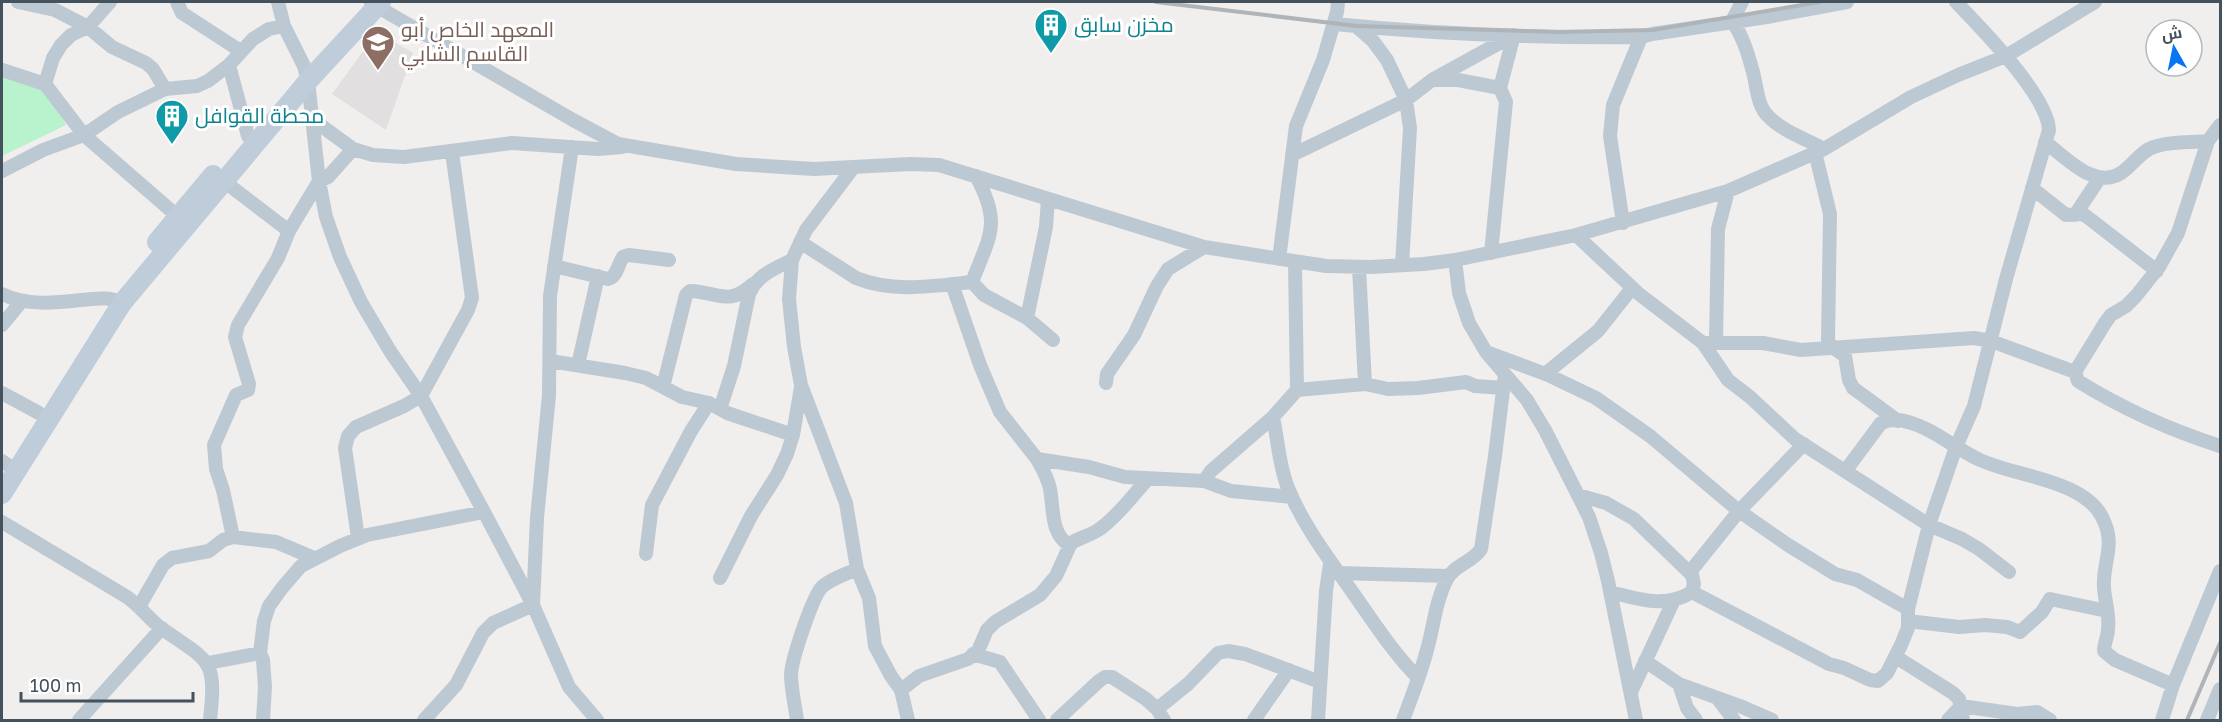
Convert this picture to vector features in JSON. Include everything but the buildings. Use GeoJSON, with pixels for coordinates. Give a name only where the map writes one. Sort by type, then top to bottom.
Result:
{"type":"FeatureCollection","features":[{"type":"Feature","properties":{"kind":"main road"},"geometry":{"type":"LineString","coordinates":[[4,467],[117,300],[248,136],[373,3]]}},
{"type":"Feature","properties":{"kind":"main road"},"geometry":{"type":"LineString","coordinates":[[183,220],[225,182],[306,74]]}},
{"type":"Feature","properties":{"kind":"main road"},"geometry":{"type":"LineString","coordinates":[[2,494],[117,300]]}},
{"type":"Feature","properties":{"kind":"street"},"geometry":{"type":"LineString","coordinates":[[21,2],[55,10],[88,27],[112,46],[153,69],[165,89]]}},
{"type":"Feature","properties":{"kind":"street"},"geometry":{"type":"LineString","coordinates":[[45,84],[53,58],[61,45],[71,35],[88,27],[110,2]]}},
{"type":"Feature","properties":{"kind":"street"},"geometry":{"type":"LineString","coordinates":[[177,2],[182,13],[236,48],[240,53]]}},
{"type":"Feature","properties":{"kind":"street"},"geometry":{"type":"LineString","coordinates":[[278,2],[284,26],[306,74],[319,181],[326,217],[339,257],[390,351],[421,396],[484,512],[533,605],[569,687],[597,720]]}},
{"type":"Feature","properties":{"kind":"street"},"geometry":{"type":"LineString","coordinates":[[1279,259],[1296,126],[1323,60],[1338,2]]}},
{"type":"Feature","properties":{"kind":"street"},"geometry":{"type":"LineString","coordinates":[[1732,21],[1742,2]]}},
{"type":"Feature","properties":{"kind":"street"},"geometry":{"type":"LineString","coordinates":[[1334,24],[1561,38],[1641,38],[1652,34],[1767,17],[1847,2]]}},
{"type":"Feature","properties":{"kind":"street"},"geometry":{"type":"LineString","coordinates":[[1692,592],[1829,664],[1870,680],[1878,681],[1884,678],[1896,657],[1908,628],[1908,615],[1929,525],[1956,447],[1974,406],[2006,279],[2049,130],[2049,119],[2040,101],[2006,56],[1956,2]]}},
{"type":"Feature","properties":{"kind":"street"},"geometry":{"type":"LineString","coordinates":[[373,3],[618,144],[736,164],[814,169],[911,164],[939,165],[1204,247],[1326,266],[1359,267],[1455,260],[1491,253],[1576,235],[1728,191],[1819,151],[1911,97],[2006,56],[2095,2]]}},
{"type":"Feature","properties":{"kind":"street"},"geometry":{"type":"LineString","coordinates":[[1732,21],[1743,40],[1761,107],[1767,116],[1819,151],[1830,214],[1828,341],[1833,348],[1845,356],[1849,380],[1853,388],[1898,421]]}},
{"type":"Feature","properties":{"kind":"street"},"geometry":{"type":"LineString","coordinates":[[2,171],[43,150],[84,135],[118,112],[165,89],[197,86],[208,81],[229,65],[253,39],[269,29],[284,26]]}},
{"type":"Feature","properties":{"kind":"street"},"geometry":{"type":"LineString","coordinates":[[1357,27],[1373,41],[1387,60],[1406,100],[1410,128],[1402,265]]}},
{"type":"Feature","properties":{"kind":"street"},"geometry":{"type":"LineString","coordinates":[[1292,155],[1406,100],[1432,80],[1514,35]]}},
{"type":"Feature","properties":{"kind":"street"},"geometry":{"type":"LineString","coordinates":[[1491,253],[1506,102],[1500,88],[1514,35]]}},
{"type":"Feature","properties":{"kind":"street"},"geometry":{"type":"LineString","coordinates":[[1623,222],[1610,136],[1612,105],[1641,38]]}},
{"type":"Feature","properties":{"kind":"street"},"geometry":{"type":"LineString","coordinates":[[229,65],[248,136]]}},
{"type":"Feature","properties":{"kind":"street"},"geometry":{"type":"LineString","coordinates":[[2,70],[45,84],[84,135],[183,220]]}},
{"type":"Feature","properties":{"kind":"street"},"geometry":{"type":"LineString","coordinates":[[1432,80],[1458,80],[1500,88]]}},
{"type":"Feature","properties":{"kind":"street"},"geometry":{"type":"LineString","coordinates":[[312,119],[335,133],[353,149],[373,155],[404,158],[512,143],[598,149],[630,146]]}},
{"type":"Feature","properties":{"kind":"street"},"geometry":{"type":"LineString","coordinates":[[2220,125],[2208,141],[2178,233],[2157,271],[2126,306],[2111,315],[2075,372],[2078,381],[2140,416],[2220,446]]}},
{"type":"Feature","properties":{"kind":"street"},"geometry":{"type":"LineString","coordinates":[[2045,142],[2090,176],[2109,179],[2120,174],[2146,150],[2157,146],[2208,141]]}},
{"type":"Feature","properties":{"kind":"street"},"geometry":{"type":"LineString","coordinates":[[533,605],[537,518],[549,396],[550,296],[572,147]]}},
{"type":"Feature","properties":{"kind":"street"},"geometry":{"type":"LineString","coordinates":[[233,537],[225,497],[216,469],[214,445],[236,395],[248,390],[249,384],[235,337],[238,325],[278,258],[289,231],[319,181],[328,177],[353,149]]}},
{"type":"Feature","properties":{"kind":"street"},"geometry":{"type":"LineString","coordinates":[[358,538],[345,448],[348,436],[356,427],[392,412],[421,396],[468,310],[472,298],[452,152]]}},
{"type":"Feature","properties":{"kind":"street"},"geometry":{"type":"LineString","coordinates":[[853,168],[806,230],[800,242],[792,260],[789,299],[801,385],[846,503],[857,569],[868,598],[875,646],[901,690],[908,720]]}},
{"type":"Feature","properties":{"kind":"street"},"geometry":{"type":"LineString","coordinates":[[972,282],[992,224],[989,204],[976,176]]}},
{"type":"Feature","properties":{"kind":"street"},"geometry":{"type":"LineString","coordinates":[[2074,215],[2099,179]]}},
{"type":"Feature","properties":{"kind":"street"},"geometry":{"type":"LineString","coordinates":[[225,182],[289,231]]}},
{"type":"Feature","properties":{"kind":"street"},"geometry":{"type":"LineString","coordinates":[[2032,188],[2066,215],[2086,216],[2157,271]]}},
{"type":"Feature","properties":{"kind":"street"},"geometry":{"type":"LineString","coordinates":[[1709,343],[1718,229],[1728,191]]}},
{"type":"Feature","properties":{"kind":"street"},"geometry":{"type":"LineString","coordinates":[[1027,318],[1046,227],[1048,199]]}},
{"type":"Feature","properties":{"kind":"street"},"geometry":{"type":"LineString","coordinates":[[1576,235],[1632,288],[1709,343],[1728,380],[1795,439],[1929,525],[1979,549],[2010,572]]}},
{"type":"Feature","properties":{"kind":"street"},"geometry":{"type":"LineString","coordinates":[[800,242],[866,282],[910,288],[972,282]]}},
{"type":"Feature","properties":{"kind":"street"},"geometry":{"type":"LineString","coordinates":[[1106,383],[1107,374],[1134,335],[1157,286],[1168,269],[1204,247]]}},
{"type":"Feature","properties":{"kind":"street"},"geometry":{"type":"LineString","coordinates":[[554,266],[608,279],[612,278],[623,257],[629,255],[669,260]]}},
{"type":"Feature","properties":{"kind":"street"},"geometry":{"type":"LineString","coordinates":[[663,387],[686,295],[690,291],[732,298],[743,293],[761,276],[792,260]]}},
{"type":"Feature","properties":{"kind":"street"},"geometry":{"type":"LineString","coordinates":[[1455,260],[1459,293],[1469,323],[1504,381],[1527,400],[1545,429],[1589,517],[1601,553],[1636,720]]}},
{"type":"Feature","properties":{"kind":"street"},"geometry":{"type":"LineString","coordinates":[[1204,481],[1211,471],[1273,417],[1297,390],[1295,262]]}},
{"type":"Feature","properties":{"kind":"street"},"geometry":{"type":"LineString","coordinates":[[1359,267],[1365,384]]}},
{"type":"Feature","properties":{"kind":"street"},"geometry":{"type":"LineString","coordinates":[[578,365],[597,276]]}},
{"type":"Feature","properties":{"kind":"street"},"geometry":{"type":"LineString","coordinates":[[972,282],[984,295],[1027,318],[1053,340]]}},
{"type":"Feature","properties":{"kind":"street"},"geometry":{"type":"LineString","coordinates":[[646,554],[652,505],[691,431],[714,406],[734,366],[753,284]]}},
{"type":"Feature","properties":{"kind":"street"},"geometry":{"type":"LineString","coordinates":[[952,284],[1000,412],[1037,459],[1049,487],[1055,527],[1070,546]]}},
{"type":"Feature","properties":{"kind":"street"},"geometry":{"type":"LineString","coordinates":[[1545,374],[1598,331],[1632,288]]}},
{"type":"Feature","properties":{"kind":"street"},"geometry":{"type":"LineString","coordinates":[[2,294],[21,302],[117,300]]}},
{"type":"Feature","properties":{"kind":"street"},"geometry":{"type":"LineString","coordinates":[[2,326],[21,302]]}},
{"type":"Feature","properties":{"kind":"street"},"geometry":{"type":"LineString","coordinates":[[1709,343],[1763,342],[1802,350],[1974,338],[1991,341],[2075,372]]}},
{"type":"Feature","properties":{"kind":"street"},"geometry":{"type":"LineString","coordinates":[[1486,352],[1545,374],[1596,398],[1650,436],[1740,511],[1835,574],[1857,580],[1908,615],[1959,627],[1985,625],[2007,627],[2020,632],[2042,612],[2050,599],[2107,612]]}},
{"type":"Feature","properties":{"kind":"street"},"geometry":{"type":"LineString","coordinates":[[550,361],[645,378],[682,397],[714,406],[793,435]]}},
{"type":"Feature","properties":{"kind":"street"},"geometry":{"type":"LineString","coordinates":[[1297,390],[1365,384],[1388,389],[1466,382],[1475,386],[1504,381]]}},
{"type":"Feature","properties":{"kind":"street"},"geometry":{"type":"LineString","coordinates":[[1403,720],[1448,576],[1478,554],[1481,549],[1504,381]]}},
{"type":"Feature","properties":{"kind":"street"},"geometry":{"type":"LineString","coordinates":[[720,578],[751,516],[777,475],[793,435],[801,385]]}},
{"type":"Feature","properties":{"kind":"street"},"geometry":{"type":"LineString","coordinates":[[2,393],[39,413]]}},
{"type":"Feature","properties":{"kind":"street"},"geometry":{"type":"LineString","coordinates":[[1273,417],[1281,468],[1292,497],[1334,568],[1393,652],[1417,677]]}},
{"type":"Feature","properties":{"kind":"street"},"geometry":{"type":"LineString","coordinates":[[1846,470],[1881,423],[1888,420],[1906,421],[1982,461],[2054,482],[2091,502],[2103,518],[2109,537],[2110,551],[2104,589],[2108,630],[2104,647],[2106,655],[2173,685]]}},
{"type":"Feature","properties":{"kind":"street"},"geometry":{"type":"LineString","coordinates":[[1690,572],[1740,511],[1804,444]]}},
{"type":"Feature","properties":{"kind":"street"},"geometry":{"type":"LineString","coordinates":[[1037,459],[1089,467],[1125,477],[1148,480],[1204,481],[1231,491],[1292,497]]}},
{"type":"Feature","properties":{"kind":"street"},"geometry":{"type":"LineString","coordinates":[[901,690],[919,676],[957,664],[978,651],[987,630],[995,622],[1040,595],[1056,576],[1070,546],[1075,541],[1086,538],[1103,527],[1148,480]]}},
{"type":"Feature","properties":{"kind":"street"},"geometry":{"type":"LineString","coordinates":[[1578,495],[1606,503],[1634,519],[1690,572],[1694,584],[1692,592],[1673,602],[1653,603],[1610,592]]}},
{"type":"Feature","properties":{"kind":"street"},"geometry":{"type":"LineString","coordinates":[[263,720],[265,687],[263,660],[260,653],[264,621],[269,606],[301,566],[358,538],[484,512]]}},
{"type":"Feature","properties":{"kind":"street"},"geometry":{"type":"LineString","coordinates":[[2,522],[140,606],[162,628],[208,663],[212,689],[210,720]]}},
{"type":"Feature","properties":{"kind":"street"},"geometry":{"type":"LineString","coordinates":[[140,606],[163,565],[172,558],[209,551],[224,540],[233,537],[276,542],[314,558]]}},
{"type":"Feature","properties":{"kind":"street"},"geometry":{"type":"LineString","coordinates":[[1334,568],[1448,576]]}},
{"type":"Feature","properties":{"kind":"street"},"geometry":{"type":"LineString","coordinates":[[1318,720],[1326,591],[1334,568]]}},
{"type":"Feature","properties":{"kind":"street"},"geometry":{"type":"LineString","coordinates":[[797,720],[792,686],[793,663],[814,600],[821,587],[857,569]]}},
{"type":"Feature","properties":{"kind":"street"},"geometry":{"type":"LineString","coordinates":[[2162,720],[2173,685],[2220,571]]}},
{"type":"Feature","properties":{"kind":"street"},"geometry":{"type":"LineString","coordinates":[[1631,692],[1673,602]]}},
{"type":"Feature","properties":{"kind":"street"},"geometry":{"type":"LineString","coordinates":[[424,720],[456,685],[483,633],[493,623],[533,605]]}},
{"type":"Feature","properties":{"kind":"street"},"geometry":{"type":"LineString","coordinates":[[79,720],[162,628]]}},
{"type":"Feature","properties":{"kind":"street"},"geometry":{"type":"LineString","coordinates":[[1057,720],[1105,677],[1112,676],[1161,715],[1218,653],[1228,651],[1245,654],[1320,682]]}},
{"type":"Feature","properties":{"kind":"street"},"geometry":{"type":"LineString","coordinates":[[208,663],[260,653]]}},
{"type":"Feature","properties":{"kind":"street"},"geometry":{"type":"LineString","coordinates":[[974,654],[1000,662],[1039,720]]}},
{"type":"Feature","properties":{"kind":"street"},"geometry":{"type":"LineString","coordinates":[[1896,657],[1953,693],[1959,699],[1964,720]]}},
{"type":"Feature","properties":{"kind":"street"},"geometry":{"type":"LineString","coordinates":[[1645,661],[1679,684],[1772,720]]}},
{"type":"Feature","properties":{"kind":"street"},"geometry":{"type":"LineString","coordinates":[[1254,720],[1289,669]]}},
{"type":"Feature","properties":{"kind":"street"},"geometry":{"type":"LineString","coordinates":[[1679,684],[1687,708],[1696,720]]}},
{"type":"Feature","properties":{"kind":"street"},"geometry":{"type":"LineString","coordinates":[[2207,720],[2220,689]]}},
{"type":"Feature","properties":{"kind":"street"},"geometry":{"type":"LineString","coordinates":[[1718,699],[1734,720]]}},
{"type":"Feature","properties":{"kind":"street"},"geometry":{"type":"LineString","coordinates":[[1948,720],[1961,706]]}},
{"type":"Feature","properties":{"kind":"street"},"geometry":{"type":"LineString","coordinates":[[1961,706],[2017,714],[2037,712],[2050,720]]}},
{"type":"Feature","properties":{"kind":"shaded area","name":"المعهد الخاص أبو القاسم الشابي"},"geometry":{"type":"Polygon","coordinates":[[[377,32],[413,53],[386,130],[332,94],[377,32]]]}},
{"type":"Feature","properties":{"kind":"green space"},"geometry":{"type":"Polygon","coordinates":[[[2,72],[48,90],[66,125],[2,156],[2,72]]]}},
{"type":"Feature","properties":{"kind":"railway"},"geometry":{"type":"LineString","coordinates":[[1156,2],[1357,26],[1557,32],[1653,30],[1820,2]]}},
{"type":"Feature","properties":{"kind":"railway"},"geometry":{"type":"LineString","coordinates":[[2187,720],[2220,643]]}},
{"type":"Feature","properties":{"kind":"place","name":"مخزن سابق"},"geometry":{"type":"Point","coordinates":[1051,54]}},
{"type":"Feature","properties":{"kind":"place","name":"المعهد الخاص أبو القاسم الشابي"},"geometry":{"type":"Point","coordinates":[378,71]}},
{"type":"Feature","properties":{"kind":"place","name":"محطة القوافل"},"geometry":{"type":"Point","coordinates":[172,145]}}]}
